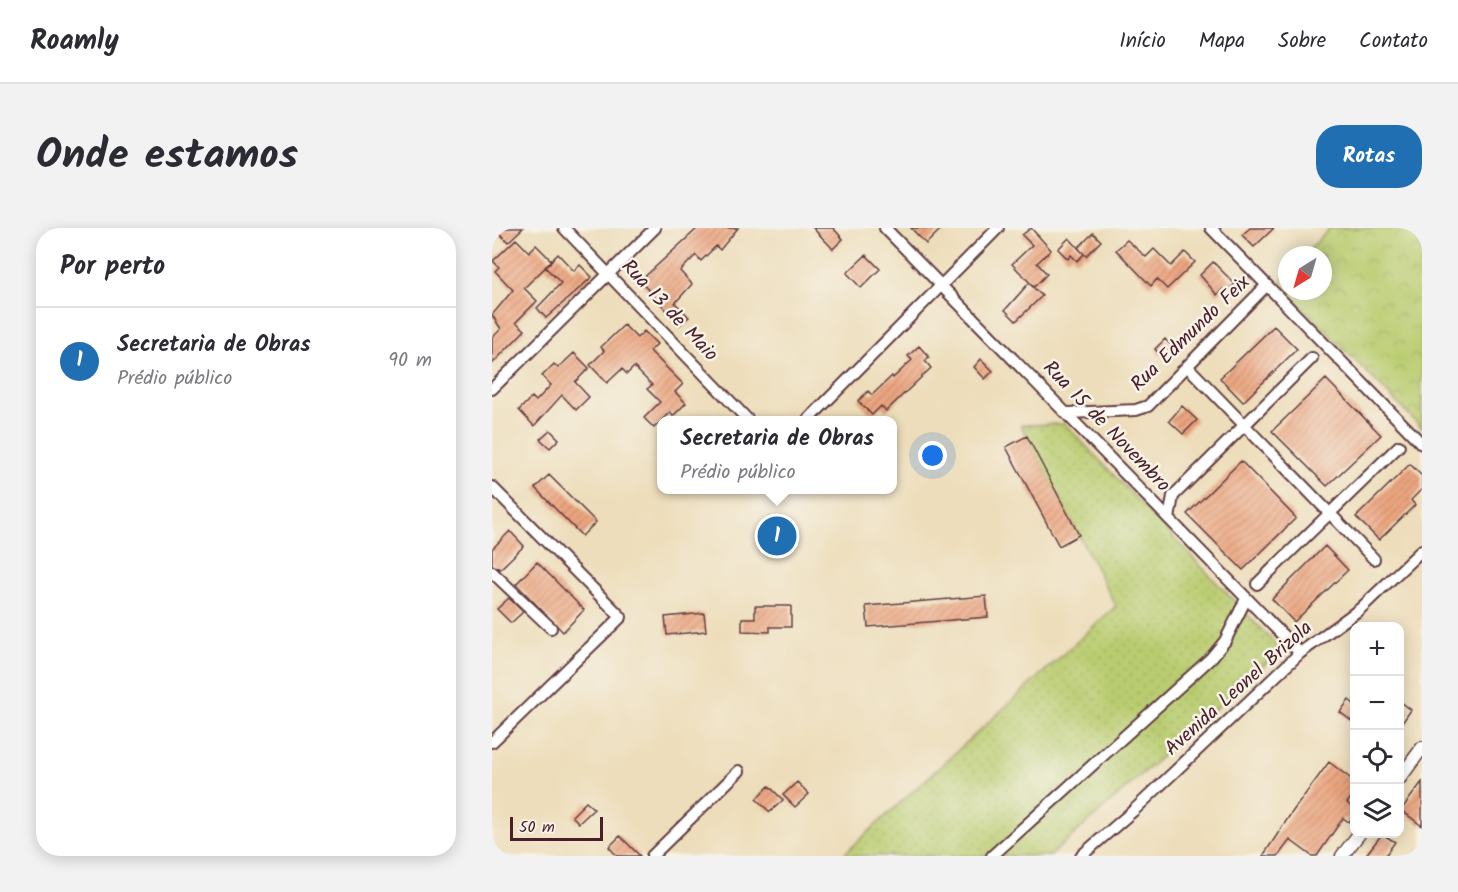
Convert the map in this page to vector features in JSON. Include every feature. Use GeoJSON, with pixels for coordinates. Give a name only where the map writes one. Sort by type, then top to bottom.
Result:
{"type":"FeatureCollection","features":[{"type":"Feature","properties":{"kind":"street","name":"Rua 13 de Maio"},"geometry":{"type":"LineString","coordinates":[[564,228],[744,416]]}},
{"type":"Feature","properties":{"kind":"street"},"geometry":{"type":"LineString","coordinates":[[492,389],[655,228]]}},
{"type":"Feature","properties":{"kind":"street","name":"Rua 15 de Novembro"},"geometry":{"type":"LineString","coordinates":[[885,228],[1300,653]]}},
{"type":"Feature","properties":{"kind":"street"},"geometry":{"type":"LineString","coordinates":[[812,416],[998,228]]}},
{"type":"Feature","properties":{"kind":"street"},"geometry":{"type":"LineString","coordinates":[[1211,228],[1422,444]]}},
{"type":"Feature","properties":{"kind":"street","name":"Rua Edmundo Feix"},"geometry":{"type":"LineString","coordinates":[[1068,413],[1136,410],[1148,406],[1268,285]]}},
{"type":"Feature","properties":{"kind":"street"},"geometry":{"type":"LineString","coordinates":[[1169,519],[1173,496],[1312,358]]}},
{"type":"Feature","properties":{"kind":"street"},"geometry":{"type":"LineString","coordinates":[[1188,367],[1374,559]]}},
{"type":"Feature","properties":{"kind":"street"},"geometry":{"type":"LineString","coordinates":[[1257,584],[1399,446]]}},
{"type":"Feature","properties":{"kind":"street"},"geometry":{"type":"LineString","coordinates":[[492,487],[621,618],[492,742]]}},
{"type":"Feature","properties":{"kind":"street","name":"Avenida Leonel Brizola"},"geometry":{"type":"LineString","coordinates":[[1081,856],[1133,811],[1300,653],[1360,609],[1422,550]]}},
{"type":"Feature","properties":{"kind":"street"},"geometry":{"type":"LineString","coordinates":[[492,572],[551,628]]}},
{"type":"Feature","properties":{"kind":"street"},"geometry":{"type":"LineString","coordinates":[[992,856],[1211,658],[1225,641],[1246,599]]}},
{"type":"Feature","properties":{"kind":"street"},"geometry":{"type":"LineString","coordinates":[[1404,773],[1422,748]]}},
{"type":"Feature","properties":{"kind":"street"},"geometry":{"type":"LineString","coordinates":[[652,856],[739,771]]}},
{"type":"Feature","properties":{"kind":"street"},"geometry":{"type":"LineString","coordinates":[[1342,856],[1356,838]]}},
{"type":"Feature","properties":{"kind":"green space"},"geometry":{"type":"Polygon","coordinates":[[[1330,228],[1422,228],[1422,428],[1295,300],[1332,300],[1332,246],[1313,246],[1330,228]]]}},
{"type":"Feature","properties":{"kind":"green space"},"geometry":{"type":"Polygon","coordinates":[[[1065,424],[1281,650],[1050,856],[842,856],[1116,606],[1021,425],[1065,424]]]}},
{"type":"Feature","properties":{"kind":"building"},"geometry":{"type":"Polygon","coordinates":[[[494,228],[523,228],[508,242],[494,228]]]}},
{"type":"Feature","properties":{"kind":"building"},"geometry":{"type":"Polygon","coordinates":[[[698,228],[738,228],[720,250],[716,246],[701,261],[696,255],[680,271],[692,284],[675,303],[689,317],[680,325],[640,281],[698,228]]]}},
{"type":"Feature","properties":{"kind":"building"},"geometry":{"type":"Polygon","coordinates":[[[813,228],[833,228],[843,239],[833,249],[813,228]]]}},
{"type":"Feature","properties":{"kind":"building"},"geometry":{"type":"Polygon","coordinates":[[[911,228],[942,228],[926,244],[911,228]]]}},
{"type":"Feature","properties":{"kind":"building"},"geometry":{"type":"Polygon","coordinates":[[[1031,228],[1051,250],[1037,263],[1047,274],[1034,287],[1012,264],[1032,245],[1022,235],[1031,228]]]}},
{"type":"Feature","properties":{"kind":"building"},"geometry":{"type":"Polygon","coordinates":[[[1250,228],[1274,228],[1254,247],[1242,235],[1250,228]]]}},
{"type":"Feature","properties":{"kind":"building"},"geometry":{"type":"Polygon","coordinates":[[[1093,233],[1101,241],[1086,256],[1078,248],[1093,233]]]}},
{"type":"Feature","properties":{"kind":"building"},"geometry":{"type":"Polygon","coordinates":[[[1069,238],[1084,254],[1077,261],[1071,255],[1068,259],[1058,249],[1069,238]]]}},
{"type":"Feature","properties":{"kind":"building"},"geometry":{"type":"Polygon","coordinates":[[[516,239],[529,252],[536,245],[552,261],[524,288],[537,301],[516,322],[525,330],[492,364],[492,338],[501,329],[492,315],[513,290],[495,271],[499,267],[493,261],[516,239]]]}},
{"type":"Feature","properties":{"kind":"building"},"geometry":{"type":"Polygon","coordinates":[[[1127,240],[1146,257],[1154,249],[1171,266],[1185,252],[1195,262],[1167,289],[1157,279],[1151,286],[1116,250],[1127,240]]]}},
{"type":"Feature","properties":{"kind":"building"},"geometry":{"type":"Polygon","coordinates":[[[558,254],[574,271],[580,265],[592,277],[546,318],[537,308],[561,283],[545,267],[558,254]]]}},
{"type":"Feature","properties":{"kind":"building"},"geometry":{"type":"Polygon","coordinates":[[[866,255],[880,269],[861,288],[847,273],[866,255]]]}},
{"type":"Feature","properties":{"kind":"building"},"geometry":{"type":"Polygon","coordinates":[[[1213,262],[1235,284],[1226,292],[1223,289],[1217,295],[1200,275],[1213,262]]]}},
{"type":"Feature","properties":{"kind":"building"},"geometry":{"type":"Polygon","coordinates":[[[1029,283],[1042,296],[1016,321],[1005,310],[1029,283]]]}},
{"type":"Feature","properties":{"kind":"building"},"geometry":{"type":"Polygon","coordinates":[[[624,325],[637,338],[644,331],[657,344],[650,351],[683,384],[675,392],[686,403],[673,416],[670,412],[666,416],[657,416],[657,425],[654,428],[644,418],[660,402],[647,389],[652,385],[634,367],[627,374],[622,369],[607,383],[590,365],[604,351],[601,347],[624,325]]]}},
{"type":"Feature","properties":{"kind":"building"},"geometry":{"type":"Polygon","coordinates":[[[1274,326],[1297,349],[1243,402],[1220,378],[1274,326]]]}},
{"type":"Feature","properties":{"kind":"building"},"geometry":{"type":"Polygon","coordinates":[[[1165,339],[1175,349],[1164,359],[1155,349],[1165,339]]]}},
{"type":"Feature","properties":{"kind":"building"},"geometry":{"type":"Polygon","coordinates":[[[919,346],[929,357],[925,361],[931,368],[886,411],[881,406],[872,415],[858,401],[868,391],[872,395],[892,376],[893,378],[912,360],[908,356],[919,346]]]}},
{"type":"Feature","properties":{"kind":"building"},"geometry":{"type":"Polygon","coordinates":[[[574,353],[589,368],[575,382],[589,397],[576,410],[562,395],[534,426],[519,410],[532,397],[536,401],[551,385],[542,376],[554,364],[558,368],[574,353]]]}},
{"type":"Feature","properties":{"kind":"building"},"geometry":{"type":"Polygon","coordinates":[[[981,359],[993,371],[985,379],[974,367],[981,359]]]}},
{"type":"Feature","properties":{"kind":"building"},"geometry":{"type":"Polygon","coordinates":[[[1326,379],[1381,435],[1327,486],[1272,431],[1326,379]]]}},
{"type":"Feature","properties":{"kind":"building"},"geometry":{"type":"Polygon","coordinates":[[[1182,406],[1197,420],[1183,434],[1169,421],[1182,406]]]}},
{"type":"Feature","properties":{"kind":"building"},"geometry":{"type":"Polygon","coordinates":[[[550,430],[559,439],[550,448],[540,439],[550,430]]]}},
{"type":"Feature","properties":{"kind":"building"},"geometry":{"type":"Polygon","coordinates":[[[1027,436],[1079,535],[1059,546],[1006,447],[1027,436]]]}},
{"type":"Feature","properties":{"kind":"building"},"geometry":{"type":"Polygon","coordinates":[[[1241,461],[1296,518],[1243,570],[1187,514],[1241,461]]]}},
{"type":"Feature","properties":{"kind":"building"},"geometry":{"type":"Polygon","coordinates":[[[1410,464],[1422,476],[1422,489],[1411,500],[1415,505],[1379,540],[1356,517],[1410,464]]]}},
{"type":"Feature","properties":{"kind":"building"},"geometry":{"type":"Polygon","coordinates":[[[549,475],[596,522],[582,536],[535,488],[549,475]]]}},
{"type":"Feature","properties":{"kind":"building"},"geometry":{"type":"Polygon","coordinates":[[[510,531],[524,546],[500,569],[492,565],[492,549],[510,531]]]}},
{"type":"Feature","properties":{"kind":"building"},"geometry":{"type":"Polygon","coordinates":[[[1325,546],[1348,570],[1294,622],[1272,599],[1325,546]]]}},
{"type":"Feature","properties":{"kind":"building"},"geometry":{"type":"Polygon","coordinates":[[[537,562],[584,610],[563,632],[516,584],[537,562]]]}},
{"type":"Feature","properties":{"kind":"building"},"geometry":{"type":"Polygon","coordinates":[[[986,596],[988,617],[868,627],[866,606],[986,596]]]}},
{"type":"Feature","properties":{"kind":"building"},"geometry":{"type":"Polygon","coordinates":[[[509,598],[523,612],[511,623],[497,609],[509,598]]]}},
{"type":"Feature","properties":{"kind":"building"},"geometry":{"type":"Polygon","coordinates":[[[755,606],[791,606],[791,627],[770,627],[770,632],[742,631],[742,618],[755,618],[755,606]]]}},
{"type":"Feature","properties":{"kind":"building"},"geometry":{"type":"Polygon","coordinates":[[[704,613],[706,631],[667,635],[665,617],[704,613]]]}},
{"type":"Feature","properties":{"kind":"building"},"geometry":{"type":"Polygon","coordinates":[[[1349,700],[1350,701],[1350,720],[1340,712],[1349,700]]]}},
{"type":"Feature","properties":{"kind":"building"},"geometry":{"type":"Polygon","coordinates":[[[1404,704],[1411,710],[1404,720],[1404,704]]]}},
{"type":"Feature","properties":{"kind":"building"},"geometry":{"type":"Polygon","coordinates":[[[1329,762],[1350,778],[1350,799],[1347,803],[1350,806],[1350,820],[1349,822],[1343,818],[1317,856],[1312,856],[1290,840],[1278,856],[1263,856],[1329,762]]]}},
{"type":"Feature","properties":{"kind":"building"},"geometry":{"type":"Polygon","coordinates":[[[797,782],[809,794],[795,807],[783,795],[797,782]]]}},
{"type":"Feature","properties":{"kind":"building"},"geometry":{"type":"Polygon","coordinates":[[[1422,782],[1422,826],[1404,812],[1404,806],[1422,782]]]}},
{"type":"Feature","properties":{"kind":"building"},"geometry":{"type":"Polygon","coordinates":[[[769,786],[783,800],[770,812],[756,799],[769,786]]]}},
{"type":"Feature","properties":{"kind":"building"},"geometry":{"type":"Polygon","coordinates":[[[586,802],[594,809],[579,823],[572,816],[586,802]]]}},
{"type":"Feature","properties":{"kind":"building"},"geometry":{"type":"Polygon","coordinates":[[[620,836],[640,856],[617,856],[609,847],[620,836]]]}},
{"type":"Feature","properties":{"kind":"building"},"geometry":{"type":"Polygon","coordinates":[[[1379,838],[1388,838],[1395,842],[1385,856],[1365,856],[1379,838]]]}},
{"type":"Feature","properties":{"kind":"place","name":"Secretaria de Obras"},"geometry":{"type":"Point","coordinates":[777,536]}}]}
